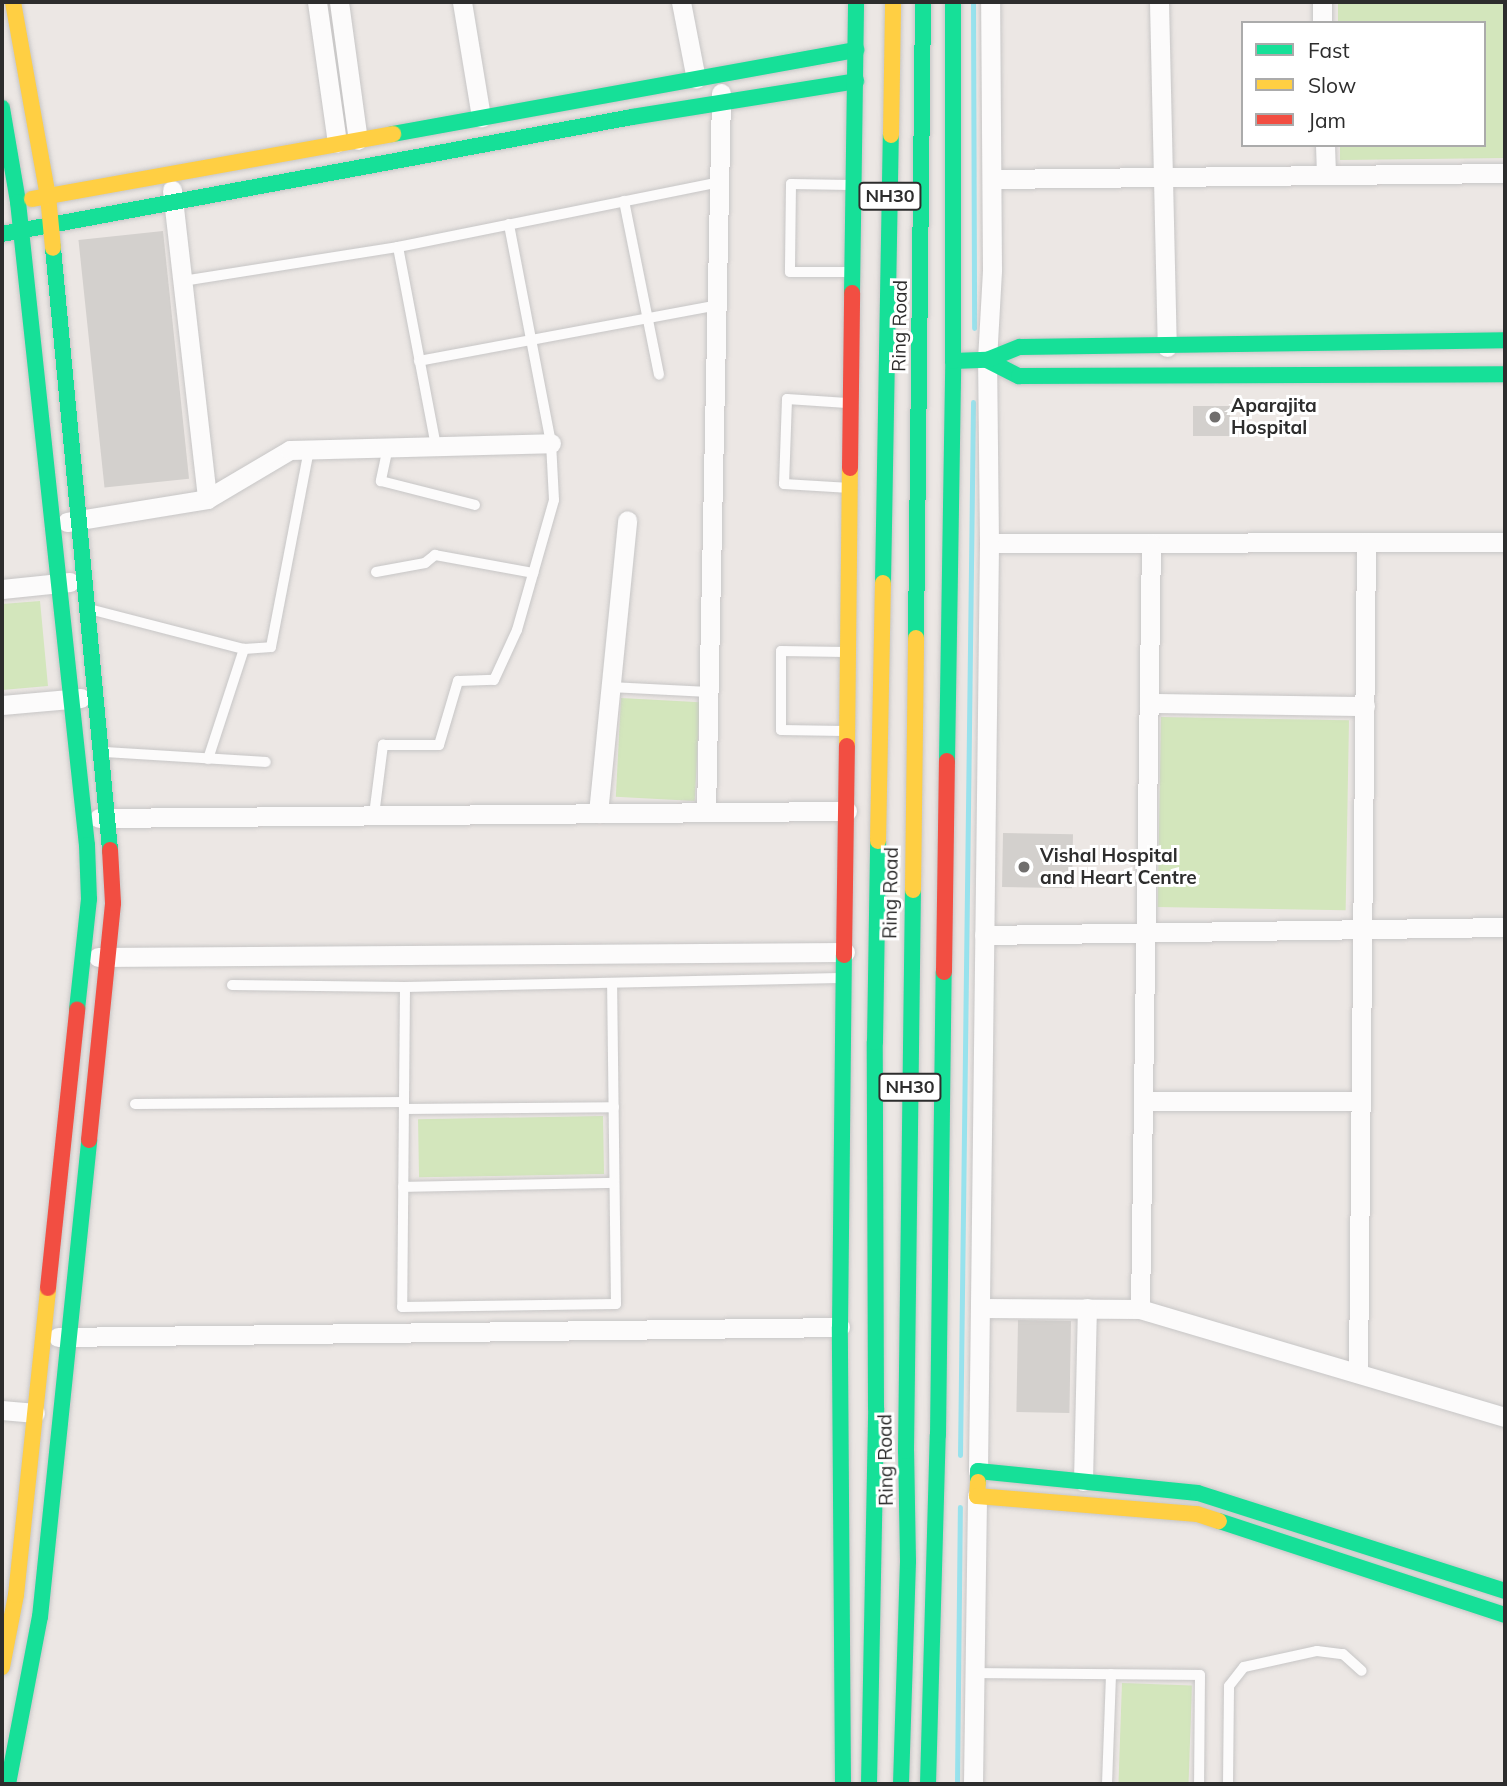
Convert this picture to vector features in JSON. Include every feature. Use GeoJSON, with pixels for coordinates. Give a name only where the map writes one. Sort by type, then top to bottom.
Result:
{"type":"FeatureCollection","features":[{"type":"Feature","properties":{"kind":"main road"},"geometry":{"type":"LineString","coordinates":[[8,1784],[40,1617],[113,903],[109,818],[48,196],[13,2]]}},
{"type":"Feature","properties":{"kind":"main road"},"geometry":{"type":"LineString","coordinates":[[843,1784],[841,1326],[856,2]]}},
{"type":"Feature","properties":{"kind":"main road","name":"Ring Road"},"geometry":{"type":"LineString","coordinates":[[869,1784],[876,1408],[875,1042],[893,2]]}},
{"type":"Feature","properties":{"kind":"main road","name":"Ring Road"},"geometry":{"type":"LineString","coordinates":[[901,1784],[908,1561],[906,1451],[923,2]]}},
{"type":"Feature","properties":{"kind":"main road"},"geometry":{"type":"LineString","coordinates":[[928,1784],[938,1435],[953,360],[953,2]]}},
{"type":"Feature","properties":{"kind":"main road"},"geometry":{"type":"LineString","coordinates":[[10,203],[856,50]]}},
{"type":"Feature","properties":{"kind":"main road"},"geometry":{"type":"LineString","coordinates":[[2,234],[174,201],[856,81]]}},
{"type":"Feature","properties":{"kind":"main road"},"geometry":{"type":"LineString","coordinates":[[2,108],[10,203],[21,230],[84,818],[89,899],[35,1413],[7,1612],[2,1667]]}},
{"type":"Feature","properties":{"kind":"main road"},"geometry":{"type":"LineString","coordinates":[[953,360],[987,360],[1020,347],[1167,347],[1505,340]]}},
{"type":"Feature","properties":{"kind":"main road"},"geometry":{"type":"LineString","coordinates":[[987,360],[1019,376],[1505,374]]}},
{"type":"Feature","properties":{"kind":"main road"},"geometry":{"type":"LineString","coordinates":[[1505,1591],[1198,1493],[978,1471],[977,1496],[1197,1514],[1505,1615]]}},
{"type":"Feature","properties":{"kind":"street"},"geometry":{"type":"LineString","coordinates":[[317,2],[337,143]]}},
{"type":"Feature","properties":{"kind":"street"},"geometry":{"type":"LineString","coordinates":[[339,2],[358,140]]}},
{"type":"Feature","properties":{"kind":"street"},"geometry":{"type":"LineString","coordinates":[[462,2],[481,117]]}},
{"type":"Feature","properties":{"kind":"street"},"geometry":{"type":"LineString","coordinates":[[681,2],[696,79]]}},
{"type":"Feature","properties":{"kind":"street"},"geometry":{"type":"LineString","coordinates":[[978,1471],[989,543],[987,360],[992,271],[990,2]]}},
{"type":"Feature","properties":{"kind":"street"},"geometry":{"type":"LineString","coordinates":[[1159,2],[1167,347]]}},
{"type":"Feature","properties":{"kind":"street"},"geometry":{"type":"LineString","coordinates":[[1322,2],[1322,21]]}},
{"type":"Feature","properties":{"kind":"street"},"geometry":{"type":"LineString","coordinates":[[706,812],[721,75]]}},
{"type":"Feature","properties":{"kind":"street"},"geometry":{"type":"LineString","coordinates":[[1325,147],[1326,175]]}},
{"type":"Feature","properties":{"kind":"street"},"geometry":{"type":"LineString","coordinates":[[992,178],[1505,173]]}},
{"type":"Feature","properties":{"kind":"street"},"geometry":{"type":"LineString","coordinates":[[170,174],[207,499]]}},
{"type":"Feature","properties":{"kind":"street"},"geometry":{"type":"LineString","coordinates":[[52,524],[207,499],[290,450],[551,443]]}},
{"type":"Feature","properties":{"kind":"street"},"geometry":{"type":"LineString","coordinates":[[598,813],[627,520]]}},
{"type":"Feature","properties":{"kind":"street"},"geometry":{"type":"LineString","coordinates":[[1358,1373],[1366,542]]}},
{"type":"Feature","properties":{"kind":"street"},"geometry":{"type":"LineString","coordinates":[[989,543],[1505,542]]}},
{"type":"Feature","properties":{"kind":"street"},"geometry":{"type":"LineString","coordinates":[[1140,1309],[1151,543]]}},
{"type":"Feature","properties":{"kind":"street"},"geometry":{"type":"LineString","coordinates":[[2,589],[85,580]]}},
{"type":"Feature","properties":{"kind":"street"},"geometry":{"type":"LineString","coordinates":[[2,705],[97,697]]}},
{"type":"Feature","properties":{"kind":"street"},"geometry":{"type":"LineString","coordinates":[[1149,703],[1365,706]]}},
{"type":"Feature","properties":{"kind":"street"},"geometry":{"type":"LineString","coordinates":[[84,818],[847,811]]}},
{"type":"Feature","properties":{"kind":"street"},"geometry":{"type":"LineString","coordinates":[[984,935],[1505,927]]}},
{"type":"Feature","properties":{"kind":"street"},"geometry":{"type":"LineString","coordinates":[[83,957],[845,952]]}},
{"type":"Feature","properties":{"kind":"street"},"geometry":{"type":"LineString","coordinates":[[1143,1101],[1361,1101]]}},
{"type":"Feature","properties":{"kind":"street"},"geometry":{"type":"LineString","coordinates":[[980,1308],[1140,1309],[1505,1417]]}},
{"type":"Feature","properties":{"kind":"street"},"geometry":{"type":"LineString","coordinates":[[1083,1481],[1087,1308]]}},
{"type":"Feature","properties":{"kind":"street"},"geometry":{"type":"LineString","coordinates":[[43,1336],[69,1338],[841,1326]]}},
{"type":"Feature","properties":{"kind":"street"},"geometry":{"type":"LineString","coordinates":[[2,1410],[35,1413]]}},
{"type":"Feature","properties":{"kind":"street"},"geometry":{"type":"LineString","coordinates":[[973,1784],[977,1496]]}},
{"type":"Feature","properties":{"kind":"lane"},"geometry":{"type":"LineString","coordinates":[[183,281],[398,247],[720,182]]}},
{"type":"Feature","properties":{"kind":"lane"},"geometry":{"type":"LineString","coordinates":[[853,272],[790,272],[791,184],[854,185]]}},
{"type":"Feature","properties":{"kind":"lane"},"geometry":{"type":"LineString","coordinates":[[624,201],[659,374]]}},
{"type":"Feature","properties":{"kind":"lane"},"geometry":{"type":"LineString","coordinates":[[374,815],[383,745],[439,745],[458,681],[494,680],[517,630],[554,500],[551,443],[509,224]]}},
{"type":"Feature","properties":{"kind":"lane"},"geometry":{"type":"LineString","coordinates":[[398,247],[436,446]]}},
{"type":"Feature","properties":{"kind":"lane"},"geometry":{"type":"LineString","coordinates":[[419,361],[717,305]]}},
{"type":"Feature","properties":{"kind":"lane"},"geometry":{"type":"LineString","coordinates":[[851,488],[784,484],[787,399],[852,403]]}},
{"type":"Feature","properties":{"kind":"lane"},"geometry":{"type":"LineString","coordinates":[[388,447],[381,481],[475,505]]}},
{"type":"Feature","properties":{"kind":"lane"},"geometry":{"type":"LineString","coordinates":[[88,608],[244,649],[271,647],[309,450]]}},
{"type":"Feature","properties":{"kind":"lane"},"geometry":{"type":"LineString","coordinates":[[376,572],[425,563],[435,555],[533,573]]}},
{"type":"Feature","properties":{"kind":"lane"},"geometry":{"type":"LineString","coordinates":[[208,759],[244,649]]}},
{"type":"Feature","properties":{"kind":"lane"},"geometry":{"type":"LineString","coordinates":[[848,731],[781,730],[781,651],[849,652]]}},
{"type":"Feature","properties":{"kind":"lane"},"geometry":{"type":"LineString","coordinates":[[610,687],[709,692]]}},
{"type":"Feature","properties":{"kind":"lane"},"geometry":{"type":"LineString","coordinates":[[102,752],[266,762]]}},
{"type":"Feature","properties":{"kind":"lane"},"geometry":{"type":"LineString","coordinates":[[232,985],[405,987],[845,978]]}},
{"type":"Feature","properties":{"kind":"lane"},"geometry":{"type":"LineString","coordinates":[[405,987],[402,1307],[616,1304],[612,983]]}},
{"type":"Feature","properties":{"kind":"lane"},"geometry":{"type":"LineString","coordinates":[[135,1104],[614,1107]]}},
{"type":"Feature","properties":{"kind":"lane"},"geometry":{"type":"LineString","coordinates":[[403,1187],[614,1184]]}},
{"type":"Feature","properties":{"kind":"lane"},"geometry":{"type":"LineString","coordinates":[[1228,1784],[1229,1686],[1244,1667],[1317,1651],[1343,1654],[1362,1671]]}},
{"type":"Feature","properties":{"kind":"lane"},"geometry":{"type":"LineString","coordinates":[[975,1673],[1200,1675],[1199,1784]]}},
{"type":"Feature","properties":{"kind":"lane"},"geometry":{"type":"LineString","coordinates":[[1107,1784],[1111,1674]]}},
{"type":"Feature","properties":{"kind":"green space"},"geometry":{"type":"Polygon","coordinates":[[[1338,2],[1505,2],[1505,158],[1340,160],[1340,147],[1486,147],[1486,21],[1338,21],[1338,2]]]}},
{"type":"Feature","properties":{"kind":"green space"},"geometry":{"type":"Polygon","coordinates":[[[40,601],[48,686],[2,690],[2,604],[40,601]]]}},
{"type":"Feature","properties":{"kind":"green space"},"geometry":{"type":"Polygon","coordinates":[[[621,698],[700,702],[695,801],[616,797],[621,698]]]}},
{"type":"Feature","properties":{"kind":"green space"},"geometry":{"type":"Polygon","coordinates":[[[1161,717],[1349,720],[1346,910],[1158,907],[1161,717]]]}},
{"type":"Feature","properties":{"kind":"green space"},"geometry":{"type":"Polygon","coordinates":[[[603,1116],[604,1174],[419,1177],[418,1119],[603,1116]]]}},
{"type":"Feature","properties":{"kind":"green space"},"geometry":{"type":"Polygon","coordinates":[[[1122,1683],[1192,1685],[1189,1784],[1118,1784],[1122,1683]]]}},
{"type":"Feature","properties":{"kind":"building"},"geometry":{"type":"Polygon","coordinates":[[[163,231],[189,479],[104,488],[78,240],[163,231]]]}},
{"type":"Feature","properties":{"kind":"building"},"geometry":{"type":"Polygon","coordinates":[[[1193,406],[1230,406],[1230,436],[1193,436],[1193,406]]]}},
{"type":"Feature","properties":{"kind":"building"},"geometry":{"type":"Polygon","coordinates":[[[1003,833],[1073,834],[1072,888],[1002,887],[1003,833]]]}},
{"type":"Feature","properties":{"kind":"building"},"geometry":{"type":"Polygon","coordinates":[[[1018,1320],[1071,1321],[1069,1413],[1016,1412],[1018,1320]]]}},
{"type":"Feature","properties":{"kind":"waterway"},"geometry":{"type":"LineString","coordinates":[[973,2],[974,328]]}},
{"type":"Feature","properties":{"kind":"waterway"},"geometry":{"type":"LineString","coordinates":[[960,1455],[973,402]]}},
{"type":"Feature","properties":{"kind":"waterway"},"geometry":{"type":"LineString","coordinates":[[957,1784],[960,1507]]}},
{"type":"Feature","properties":{"kind":"traffic: fast"},"geometry":{"type":"LineString","coordinates":[[852,293],[856,2]]}},
{"type":"Feature","properties":{"kind":"traffic: fast"},"geometry":{"type":"LineString","coordinates":[[916,638],[923,2]]}},
{"type":"Feature","properties":{"kind":"traffic: fast"},"geometry":{"type":"LineString","coordinates":[[947,761],[953,361],[953,2]]}},
{"type":"Feature","properties":{"kind":"traffic: fast"},"geometry":{"type":"LineString","coordinates":[[393,134],[856,50]]}},
{"type":"Feature","properties":{"kind":"traffic: fast"},"geometry":{"type":"LineString","coordinates":[[2,234],[632,117],[856,81]]}},
{"type":"Feature","properties":{"kind":"traffic: fast"},"geometry":{"type":"LineString","coordinates":[[2,108],[18,202],[87,845],[89,899],[77,1010]]}},
{"type":"Feature","properties":{"kind":"traffic: fast"},"geometry":{"type":"LineString","coordinates":[[883,583],[891,135]]}},
{"type":"Feature","properties":{"kind":"traffic: fast"},"geometry":{"type":"LineString","coordinates":[[53,248],[110,850]]}},
{"type":"Feature","properties":{"kind":"traffic: fast"},"geometry":{"type":"LineString","coordinates":[[953,361],[987,360],[1020,347],[1505,340]]}},
{"type":"Feature","properties":{"kind":"traffic: fast"},"geometry":{"type":"LineString","coordinates":[[987,360],[1019,376],[1505,374]]}},
{"type":"Feature","properties":{"kind":"traffic: fast"},"geometry":{"type":"LineString","coordinates":[[869,1784],[876,1408],[875,1042],[878,841]]}},
{"type":"Feature","properties":{"kind":"traffic: fast"},"geometry":{"type":"LineString","coordinates":[[901,1784],[908,1561],[906,1451],[913,890]]}},
{"type":"Feature","properties":{"kind":"traffic: fast"},"geometry":{"type":"LineString","coordinates":[[843,1784],[840,1327],[844,955]]}},
{"type":"Feature","properties":{"kind":"traffic: fast"},"geometry":{"type":"LineString","coordinates":[[928,1784],[938,1435],[944,972]]}},
{"type":"Feature","properties":{"kind":"traffic: fast"},"geometry":{"type":"LineString","coordinates":[[8,1784],[40,1617],[89,1140]]}},
{"type":"Feature","properties":{"kind":"traffic: fast"},"geometry":{"type":"LineString","coordinates":[[978,1482],[978,1471],[1198,1493],[1505,1591]]}},
{"type":"Feature","properties":{"kind":"traffic: fast"},"geometry":{"type":"LineString","coordinates":[[1219,1521],[1505,1615]]}},
{"type":"Feature","properties":{"kind":"traffic: slow"},"geometry":{"type":"LineString","coordinates":[[13,2],[48,196],[53,248]]}},
{"type":"Feature","properties":{"kind":"traffic: slow"},"geometry":{"type":"LineString","coordinates":[[891,135],[893,2]]}},
{"type":"Feature","properties":{"kind":"traffic: slow"},"geometry":{"type":"LineString","coordinates":[[32,199],[393,134]]}},
{"type":"Feature","properties":{"kind":"traffic: slow"},"geometry":{"type":"LineString","coordinates":[[847,746],[850,468]]}},
{"type":"Feature","properties":{"kind":"traffic: slow"},"geometry":{"type":"LineString","coordinates":[[878,841],[883,583]]}},
{"type":"Feature","properties":{"kind":"traffic: slow"},"geometry":{"type":"LineString","coordinates":[[913,890],[916,638]]}},
{"type":"Feature","properties":{"kind":"traffic: slow"},"geometry":{"type":"LineString","coordinates":[[2,1667],[16,1595],[48,1288]]}},
{"type":"Feature","properties":{"kind":"traffic: slow"},"geometry":{"type":"LineString","coordinates":[[978,1482],[977,1496],[1197,1514],[1219,1521]]}},
{"type":"Feature","properties":{"kind":"traffic: jam"},"geometry":{"type":"LineString","coordinates":[[850,468],[852,293]]}},
{"type":"Feature","properties":{"kind":"traffic: jam"},"geometry":{"type":"LineString","coordinates":[[844,955],[847,746]]}},
{"type":"Feature","properties":{"kind":"traffic: jam"},"geometry":{"type":"LineString","coordinates":[[944,972],[947,761]]}},
{"type":"Feature","properties":{"kind":"traffic: jam"},"geometry":{"type":"LineString","coordinates":[[89,1140],[113,903],[110,850]]}},
{"type":"Feature","properties":{"kind":"traffic: jam"},"geometry":{"type":"LineString","coordinates":[[48,1288],[77,1010]]}},
{"type":"Feature","properties":{"kind":"place","name":"Aparajita Hospital"},"geometry":{"type":"Point","coordinates":[1215,417]}},
{"type":"Feature","properties":{"kind":"place","name":"Vishal Hospital and Heart Centre"},"geometry":{"type":"Point","coordinates":[1024,867]}}]}
